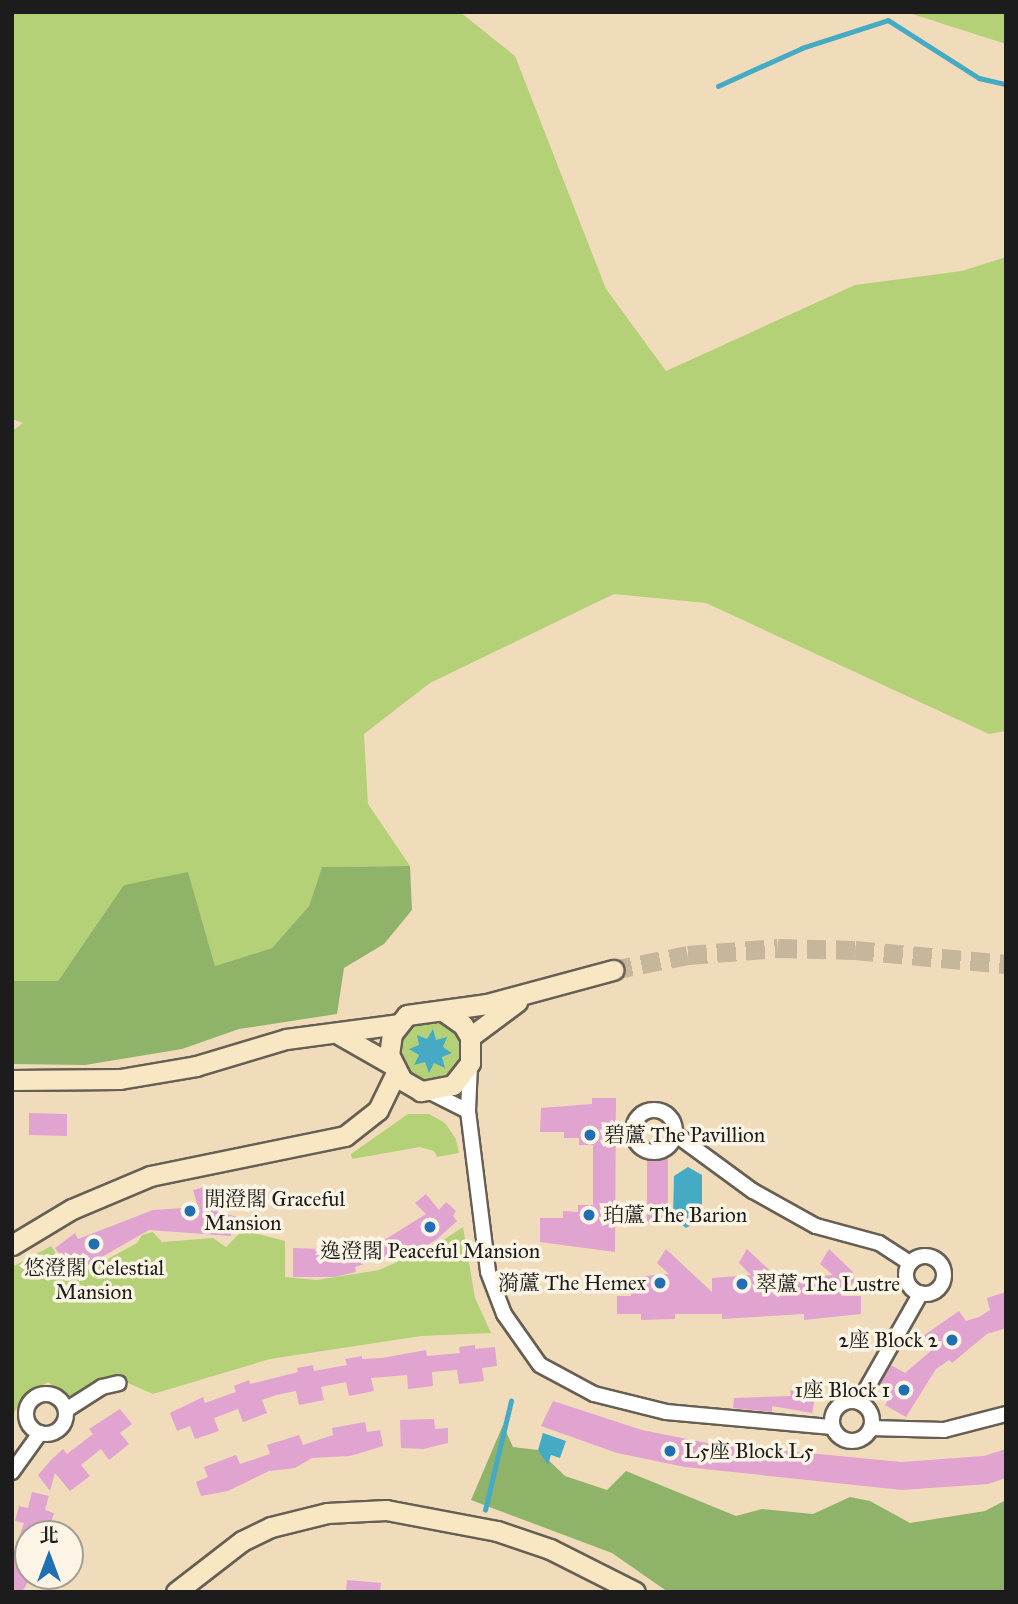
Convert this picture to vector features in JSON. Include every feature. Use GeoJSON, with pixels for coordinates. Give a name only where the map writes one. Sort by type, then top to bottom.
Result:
{"type":"FeatureCollection","features":[{"type":"Feature","properties":{"kind":"street"},"geometry":{"type":"LineString","coordinates":[[12,1080],[120,1079],[196,1066],[286,1039],[398,1024],[418,1010],[443,1011],[613,970]]}},
{"type":"Feature","properties":{"kind":"street"},"geometry":{"type":"LineString","coordinates":[[470,1037],[498,1013],[550,986]]}},
{"type":"Feature","properties":{"kind":"street"},"geometry":{"type":"LineString","coordinates":[[443,1011],[463,1025],[470,1037],[468,1111],[494,1293],[540,1365],[561,1380],[594,1394],[666,1412],[832,1427],[850,1441],[862,1438],[871,1428],[869,1410],[859,1402],[839,1405],[832,1427]]}},
{"type":"Feature","properties":{"kind":"street"},"geometry":{"type":"LineString","coordinates":[[378,1110],[393,1069],[389,1046],[398,1024]]}},
{"type":"Feature","properties":{"kind":"street"},"geometry":{"type":"LineString","coordinates":[[336,1034],[427,1092],[468,1111]]}},
{"type":"Feature","properties":{"kind":"street"},"geometry":{"type":"LineString","coordinates":[[12,1245],[72,1209],[124,1186],[193,1165],[323,1143],[345,1136],[378,1110],[453,1085],[470,1063]]}},
{"type":"Feature","properties":{"kind":"street"},"geometry":{"type":"LineString","coordinates":[[675,1134],[753,1191],[816,1226],[879,1243],[910,1263]]}},
{"type":"Feature","properties":{"kind":"street"},"geometry":{"type":"LineString","coordinates":[[859,1402],[921,1293],[938,1288],[943,1271],[937,1261],[926,1256],[910,1263]]}},
{"type":"Feature","properties":{"kind":"street"},"geometry":{"type":"LineString","coordinates":[[910,1263],[907,1281],[921,1293]]}},
{"type":"Feature","properties":{"kind":"street"},"geometry":{"type":"LineString","coordinates":[[12,1472],[40,1433],[59,1429],[66,1410],[102,1387],[119,1383]]}},
{"type":"Feature","properties":{"kind":"street"},"geometry":{"type":"LineString","coordinates":[[40,1433],[27,1420],[27,1407],[34,1397],[53,1395],[66,1410]]}},
{"type":"Feature","properties":{"kind":"street"},"geometry":{"type":"LineString","coordinates":[[871,1428],[944,1430],[1006,1414]]}},
{"type":"Feature","properties":{"kind":"street"},"geometry":{"type":"LineString","coordinates":[[176,1592],[242,1541],[271,1527],[327,1513],[386,1510],[497,1531],[550,1549],[635,1592]]}},
{"type":"Feature","properties":{"kind":"green space"},"geometry":{"type":"Polygon","coordinates":[[[12,12],[460,12],[515,56],[606,289],[666,371],[855,285],[962,271],[1006,257],[1006,731],[989,734],[706,603],[614,594],[430,683],[364,734],[368,804],[410,866],[322,867],[309,906],[272,948],[215,966],[188,873],[125,885],[58,981],[12,981],[12,431],[23,423],[12,419],[12,12]]]}},
{"type":"Feature","properties":{"kind":"green space"},"geometry":{"type":"Polygon","coordinates":[[[907,12],[1006,12],[1006,44],[909,13],[907,12]]]}},
{"type":"Feature","properties":{"kind":"green space"},"geometry":{"type":"Polygon","coordinates":[[[410,866],[412,910],[384,944],[344,968],[337,1014],[239,1029],[182,1049],[85,1065],[12,1064],[12,981],[58,981],[124,885],[188,872],[215,966],[272,948],[309,906],[322,867],[410,866]]]}},
{"type":"Feature","properties":{"kind":"green space"},"geometry":{"type":"Polygon","coordinates":[[[425,1021],[437,1021],[456,1034],[461,1051],[459,1063],[448,1076],[437,1081],[425,1081],[406,1068],[401,1057],[401,1045],[414,1026],[425,1021]]]}},
{"type":"Feature","properties":{"kind":"green space"},"geometry":{"type":"Polygon","coordinates":[[[408,1114],[429,1114],[445,1123],[456,1139],[459,1153],[437,1157],[434,1151],[420,1147],[352,1159],[351,1154],[408,1114]]]}},
{"type":"Feature","properties":{"kind":"green space"},"geometry":{"type":"Polygon","coordinates":[[[463,1227],[475,1298],[491,1333],[421,1336],[270,1359],[153,1394],[112,1376],[68,1397],[48,1382],[23,1398],[12,1416],[12,1267],[51,1246],[73,1278],[137,1243],[142,1235],[153,1232],[162,1242],[213,1238],[226,1247],[243,1230],[285,1241],[285,1277],[317,1280],[379,1270],[436,1245],[463,1227]]]}},
{"type":"Feature","properties":{"kind":"green space"},"geometry":{"type":"Polygon","coordinates":[[[503,1425],[513,1447],[538,1450],[565,1476],[607,1490],[626,1471],[736,1516],[762,1509],[813,1514],[850,1497],[870,1501],[910,1523],[985,1511],[1006,1500],[1006,1592],[668,1592],[612,1553],[471,1500],[503,1425]]]}},
{"type":"Feature","properties":{"kind":"water"},"geometry":{"type":"Polygon","coordinates":[[[433,1029],[436,1040],[447,1037],[443,1047],[452,1053],[442,1057],[445,1068],[434,1063],[429,1073],[425,1062],[414,1065],[419,1055],[409,1049],[419,1045],[417,1035],[427,1039],[433,1029]]]}},
{"type":"Feature","properties":{"kind":"water"},"geometry":{"type":"Polygon","coordinates":[[[688,1167],[702,1175],[702,1219],[686,1228],[673,1217],[674,1176],[688,1167]]]}},
{"type":"Feature","properties":{"kind":"water"},"geometry":{"type":"Polygon","coordinates":[[[543,1433],[566,1441],[560,1458],[551,1455],[548,1465],[538,1450],[543,1433]]]}},
{"type":"Feature","properties":{"kind":"building"},"geometry":{"type":"Polygon","coordinates":[[[592,1098],[616,1098],[615,1252],[540,1242],[540,1218],[563,1218],[563,1211],[578,1212],[578,1205],[593,1205],[593,1145],[579,1145],[579,1138],[564,1138],[564,1132],[540,1132],[541,1108],[592,1104],[592,1098]]]}},
{"type":"Feature","properties":{"kind":"building"},"geometry":{"type":"Polygon","coordinates":[[[29,1113],[67,1114],[67,1136],[29,1135],[29,1113]]]}},
{"type":"Feature","properties":{"kind":"building"},"geometry":{"type":"Polygon","coordinates":[[[647,1159],[668,1159],[668,1222],[647,1222],[647,1159]]]}},
{"type":"Feature","properties":{"kind":"building"},"geometry":{"type":"Polygon","coordinates":[[[204,1187],[211,1209],[240,1218],[239,1231],[231,1231],[231,1236],[149,1230],[79,1270],[72,1262],[67,1265],[55,1248],[75,1233],[78,1239],[153,1210],[198,1207],[193,1190],[204,1187]]]}},
{"type":"Feature","properties":{"kind":"building"},"geometry":{"type":"Polygon","coordinates":[[[426,1194],[439,1210],[446,1202],[456,1211],[453,1216],[457,1221],[436,1240],[419,1250],[417,1246],[355,1267],[356,1272],[334,1277],[293,1277],[293,1248],[352,1250],[381,1242],[426,1214],[415,1203],[426,1194]]]}},
{"type":"Feature","properties":{"kind":"building"},"geometry":{"type":"Polygon","coordinates":[[[666,1249],[712,1292],[712,1278],[751,1275],[739,1263],[747,1249],[794,1293],[794,1278],[833,1275],[820,1264],[829,1249],[853,1272],[850,1275],[856,1280],[841,1296],[861,1296],[861,1314],[804,1320],[804,1314],[722,1319],[722,1314],[675,1314],[675,1319],[641,1320],[641,1314],[617,1314],[617,1296],[631,1296],[630,1277],[669,1274],[657,1263],[666,1249]]]}},
{"type":"Feature","properties":{"kind":"building"},"geometry":{"type":"Polygon","coordinates":[[[1006,1292],[1006,1328],[987,1334],[952,1363],[949,1360],[936,1369],[906,1417],[885,1405],[892,1394],[879,1386],[891,1365],[905,1373],[932,1350],[923,1336],[959,1311],[966,1321],[979,1317],[990,1310],[987,1298],[1006,1292]]]}},
{"type":"Feature","properties":{"kind":"building"},"geometry":{"type":"Polygon","coordinates":[[[475,1345],[475,1349],[495,1347],[497,1366],[482,1368],[484,1381],[459,1384],[457,1370],[432,1372],[433,1386],[408,1389],[407,1375],[371,1378],[374,1391],[349,1396],[346,1382],[321,1387],[324,1400],[299,1405],[296,1391],[276,1395],[262,1400],[267,1413],[243,1422],[238,1409],[214,1418],[219,1431],[195,1439],[190,1426],[177,1431],[170,1413],[203,1397],[205,1403],[236,1392],[234,1386],[249,1380],[250,1384],[298,1372],[297,1368],[313,1365],[314,1371],[347,1365],[345,1359],[362,1356],[362,1359],[382,1358],[426,1350],[427,1356],[460,1353],[459,1347],[475,1345]]]}},
{"type":"Feature","properties":{"kind":"building"},"geometry":{"type":"Polygon","coordinates":[[[790,1390],[815,1398],[812,1413],[772,1406],[772,1412],[733,1408],[734,1398],[791,1396],[790,1390]]]}},
{"type":"Feature","properties":{"kind":"building"},"geometry":{"type":"Polygon","coordinates":[[[553,1401],[642,1430],[707,1443],[901,1462],[984,1456],[1006,1449],[1006,1478],[988,1484],[902,1490],[685,1467],[617,1453],[541,1426],[553,1401]]]}},
{"type":"Feature","properties":{"kind":"building"},"geometry":{"type":"Polygon","coordinates":[[[120,1409],[132,1424],[120,1433],[129,1444],[109,1460],[101,1449],[81,1465],[90,1476],[70,1491],[55,1473],[50,1491],[38,1475],[63,1449],[67,1454],[93,1434],[89,1429],[120,1409]]]}},
{"type":"Feature","properties":{"kind":"building"},"geometry":{"type":"Polygon","coordinates":[[[434,1419],[435,1429],[448,1428],[448,1443],[423,1449],[401,1448],[400,1420],[434,1419]]]}},
{"type":"Feature","properties":{"kind":"building"},"geometry":{"type":"Polygon","coordinates":[[[365,1422],[367,1432],[380,1430],[383,1446],[350,1456],[312,1458],[295,1468],[269,1471],[228,1491],[201,1496],[196,1482],[208,1477],[204,1467],[236,1455],[240,1464],[270,1454],[267,1445],[299,1435],[303,1445],[333,1435],[332,1428],[365,1422]]]}},
{"type":"Feature","properties":{"kind":"building"},"geometry":{"type":"Polygon","coordinates":[[[32,1492],[49,1496],[45,1510],[54,1513],[52,1520],[15,1520],[19,1506],[28,1508],[32,1492]]]}},
{"type":"Feature","properties":{"kind":"building"},"geometry":{"type":"Polygon","coordinates":[[[14,1552],[14,1590],[23,1590],[22,1592],[12,1592],[14,1552]]]}},
{"type":"Feature","properties":{"kind":"building"},"geometry":{"type":"Polygon","coordinates":[[[347,1580],[381,1583],[380,1592],[346,1592],[347,1580]]]}},
{"type":"Feature","properties":{"kind":"waterway"},"geometry":{"type":"LineString","coordinates":[[718,86],[802,48],[888,20],[979,78],[1006,84]]}},
{"type":"Feature","properties":{"kind":"waterway"},"geometry":{"type":"LineString","coordinates":[[485,1510],[511,1401]]}},
{"type":"Feature","properties":{"kind":"tunnel"},"geometry":{"type":"LineString","coordinates":[[613,970],[688,955],[778,948],[855,950],[1006,964]]}},
{"type":"Feature","properties":{"kind":"place","name":"碧蘆 The Pavillion"},"geometry":{"type":"Point","coordinates":[590,1135]}},
{"type":"Feature","properties":{"kind":"place","name":"閒澄閣 Graceful Mansion"},"geometry":{"type":"Point","coordinates":[190,1211]}},
{"type":"Feature","properties":{"kind":"place","name":"珀蘆 The Barion"},"geometry":{"type":"Point","coordinates":[589,1215]}},
{"type":"Feature","properties":{"kind":"place","name":"逸澄閣 Peaceful Mansion"},"geometry":{"type":"Point","coordinates":[430,1227]}},
{"type":"Feature","properties":{"kind":"place","name":"悠澄閣 Celestial Mansion"},"geometry":{"type":"Point","coordinates":[94,1244]}},
{"type":"Feature","properties":{"kind":"place","name":"漪蘆 The Hemex"},"geometry":{"type":"Point","coordinates":[660,1283]}},
{"type":"Feature","properties":{"kind":"place","name":"翠蘆 The Lustre"},"geometry":{"type":"Point","coordinates":[742,1284]}},
{"type":"Feature","properties":{"kind":"place","name":"2座 Block 2"},"geometry":{"type":"Point","coordinates":[952,1340]}},
{"type":"Feature","properties":{"kind":"place","name":"1座 Block 1"},"geometry":{"type":"Point","coordinates":[904,1390]}},
{"type":"Feature","properties":{"kind":"place","name":"L5座 Block L5"},"geometry":{"type":"Point","coordinates":[670,1451]}}]}
